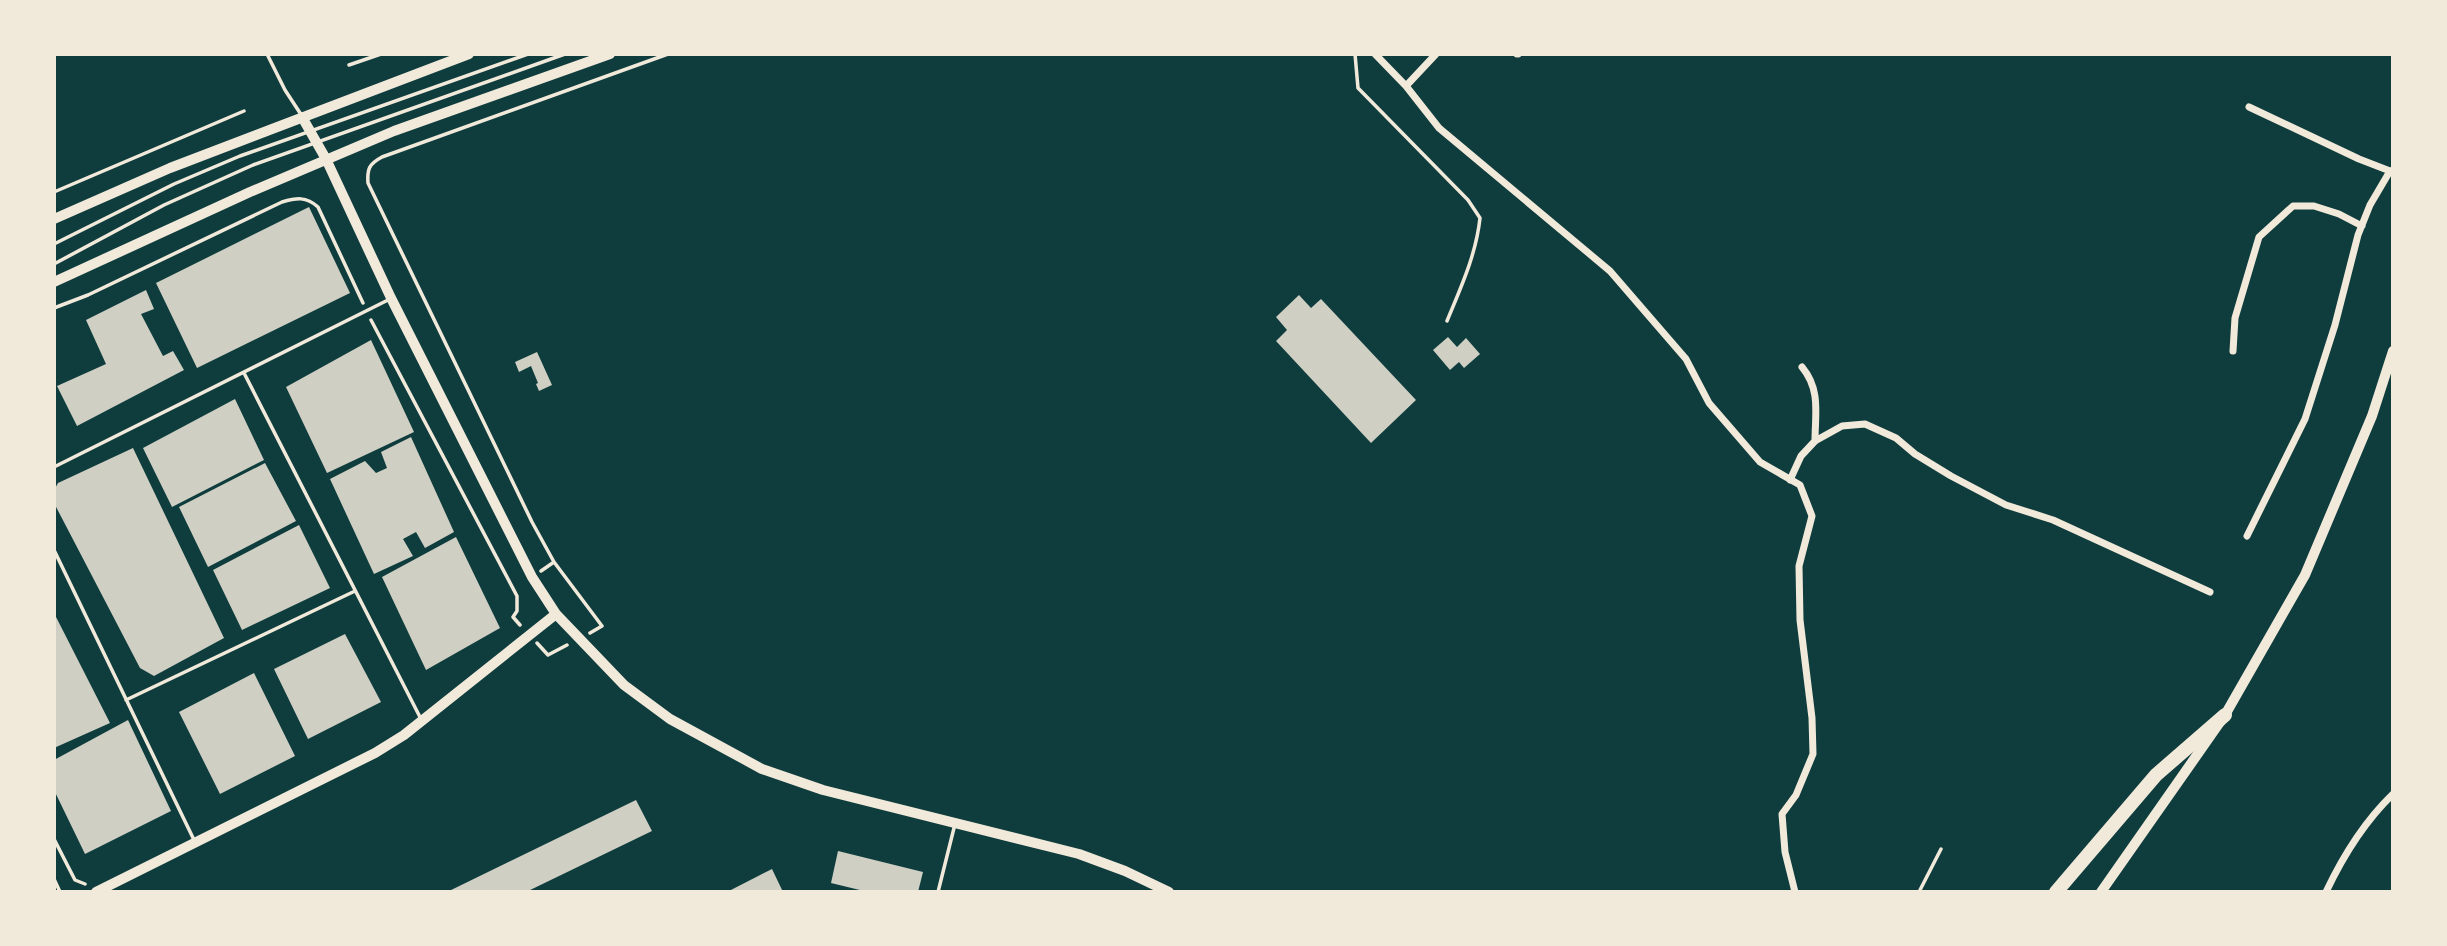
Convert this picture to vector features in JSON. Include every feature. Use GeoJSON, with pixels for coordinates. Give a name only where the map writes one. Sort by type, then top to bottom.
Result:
{"type":"FeatureCollection","features":[{"type":"Feature","properties":{"kind":"highway"},"geometry":{"type":"LineString","coordinates":[[2056,892],[2156,775],[2225,715]]}},
{"type":"Feature","properties":{"kind":"main road"},"geometry":{"type":"LineString","coordinates":[[2101,892],[2225,715],[2305,575],[2372,416],[2393,351]]}},
{"type":"Feature","properties":{"kind":"street"},"geometry":{"type":"LineString","coordinates":[[54,219],[170,168],[469,54]]}},
{"type":"Feature","properties":{"kind":"street"},"geometry":{"type":"LineString","coordinates":[[54,282],[394,131],[610,54]]}},
{"type":"Feature","properties":{"kind":"street"},"geometry":{"type":"LineString","coordinates":[[1375,54],[1406,86],[1439,128],[1610,271],[1686,359],[1709,402],[1760,462],[1800,485],[1812,516],[1799,566],[1800,620],[1812,718],[1813,754],[1796,795],[1782,814],[1785,852],[1794,892]]}},
{"type":"Feature","properties":{"kind":"street"},"geometry":{"type":"LineString","coordinates":[[1406,86],[1436,54]]}},
{"type":"Feature","properties":{"kind":"street"},"geometry":{"type":"LineString","coordinates":[[2247,537],[2305,419],[2362,226],[2391,170],[2359,159],[2249,107]]}},
{"type":"Feature","properties":{"kind":"street"},"geometry":{"type":"LineString","coordinates":[[302,117],[326,159],[391,298],[532,577],[556,614],[624,685],[670,719],[762,769],[823,790],[1079,854],[1169,892]]}},
{"type":"Feature","properties":{"kind":"street"},"geometry":{"type":"LineString","coordinates":[[2233,351],[2235,318],[2259,237],[2293,206],[2314,206],[2339,214],[2362,226]]}},
{"type":"Feature","properties":{"kind":"street"},"geometry":{"type":"LineString","coordinates":[[1802,367],[1817,397],[1815,441]]}},
{"type":"Feature","properties":{"kind":"street"},"geometry":{"type":"LineString","coordinates":[[1790,480],[1801,456],[1815,441],[1842,426],[1865,424],[1896,438],[1915,454],[1951,476],[2006,505],[2053,520],[2210,592]]}},
{"type":"Feature","properties":{"kind":"street"},"geometry":{"type":"LineString","coordinates":[[93,888],[196,843],[341,771],[404,735],[556,614]]}},
{"type":"Feature","properties":{"kind":"street"},"geometry":{"type":"LineString","coordinates":[[2326,892],[2340,862],[2376,810],[2393,794]]}},
{"type":"Feature","properties":{"kind":"lane"},"geometry":{"type":"LineString","coordinates":[[267,54],[302,117]]}},
{"type":"Feature","properties":{"kind":"lane"},"geometry":{"type":"LineString","coordinates":[[54,244],[174,184],[240,156],[528,54]]}},
{"type":"Feature","properties":{"kind":"lane"},"geometry":{"type":"LineString","coordinates":[[54,264],[164,205],[253,165],[565,54]]}},
{"type":"Feature","properties":{"kind":"lane"},"geometry":{"type":"LineString","coordinates":[[1355,54],[1357,89],[1468,200],[1480,218],[1471,263],[1447,321]]}},
{"type":"Feature","properties":{"kind":"lane"},"geometry":{"type":"LineString","coordinates":[[54,467],[391,298]]}},
{"type":"Feature","properties":{"kind":"lane"},"geometry":{"type":"LineString","coordinates":[[244,373],[422,721]]}},
{"type":"Feature","properties":{"kind":"lane"},"geometry":{"type":"LineString","coordinates":[[54,551],[196,843]]}},
{"type":"Feature","properties":{"kind":"lane"},"geometry":{"type":"LineString","coordinates":[[127,700],[355,591]]}},
{"type":"Feature","properties":{"kind":"lane"},"geometry":{"type":"LineString","coordinates":[[938,892],[955,822]]}},
{"type":"Feature","properties":{"kind":"lane"},"geometry":{"type":"LineString","coordinates":[[1919,892],[1941,849]]}},
{"type":"Feature","properties":{"kind":"lane"},"geometry":{"type":"LineString","coordinates":[[54,879],[60,892]]}},
{"type":"Feature","properties":{"kind":"path"},"geometry":{"type":"LineString","coordinates":[[349,65],[381,54]]}},
{"type":"Feature","properties":{"kind":"path"},"geometry":{"type":"LineString","coordinates":[[602,626],[554,562],[532,522],[368,183],[367,171],[372,162],[382,156],[668,54]]}},
{"type":"Feature","properties":{"kind":"path"},"geometry":{"type":"LineString","coordinates":[[54,192],[244,111]]}},
{"type":"Feature","properties":{"kind":"path"},"geometry":{"type":"LineString","coordinates":[[54,308],[88,295],[282,202],[303,198],[312,201],[366,311],[517,596],[517,611],[513,617]]}},
{"type":"Feature","properties":{"kind":"path"},"geometry":{"type":"LineString","coordinates":[[54,839],[75,880],[93,888]]}},
{"type":"Feature","properties":{"kind":"building"},"geometry":{"type":"Polygon","coordinates":[[[309,207],[350,293],[197,368],[156,283],[309,207]]]}},
{"type":"Feature","properties":{"kind":"building"},"geometry":{"type":"Polygon","coordinates":[[[146,290],[154,309],[141,314],[163,356],[173,351],[184,370],[77,426],[57,386],[106,364],[86,320],[146,290]]]}},
{"type":"Feature","properties":{"kind":"building"},"geometry":{"type":"Polygon","coordinates":[[[1299,295],[1311,308],[1321,299],[1416,400],[1371,443],[1276,341],[1287,330],[1276,317],[1299,295]]]}},
{"type":"Feature","properties":{"kind":"building"},"geometry":{"type":"Polygon","coordinates":[[[1448,337],[1457,347],[1466,338],[1480,354],[1464,368],[1459,362],[1450,370],[1433,350],[1448,337]]]}},
{"type":"Feature","properties":{"kind":"building"},"geometry":{"type":"Polygon","coordinates":[[[371,340],[414,432],[327,473],[286,387],[371,340]]]}},
{"type":"Feature","properties":{"kind":"building"},"geometry":{"type":"Polygon","coordinates":[[[537,352],[552,385],[539,391],[531,366],[519,372],[515,362],[537,352]]]}},
{"type":"Feature","properties":{"kind":"building"},"geometry":{"type":"Polygon","coordinates":[[[235,399],[264,460],[172,507],[143,448],[235,399]]]}},
{"type":"Feature","properties":{"kind":"building"},"geometry":{"type":"Polygon","coordinates":[[[411,437],[454,532],[425,548],[416,532],[403,539],[413,556],[374,574],[330,479],[365,461],[376,473],[387,468],[381,452],[411,437]]]}},
{"type":"Feature","properties":{"kind":"building"},"geometry":{"type":"Polygon","coordinates":[[[133,448],[224,638],[154,676],[140,668],[54,503],[54,490],[58,483],[133,448]]]}},
{"type":"Feature","properties":{"kind":"building"},"geometry":{"type":"Polygon","coordinates":[[[265,463],[296,521],[208,567],[179,507],[265,463]]]}},
{"type":"Feature","properties":{"kind":"building"},"geometry":{"type":"Polygon","coordinates":[[[299,525],[330,588],[242,630],[213,570],[299,525]]]}},
{"type":"Feature","properties":{"kind":"building"},"geometry":{"type":"Polygon","coordinates":[[[456,537],[500,628],[426,670],[382,577],[456,537]]]}},
{"type":"Feature","properties":{"kind":"building"},"geometry":{"type":"Polygon","coordinates":[[[54,613],[110,723],[54,748],[54,613]]]}},
{"type":"Feature","properties":{"kind":"building"},"geometry":{"type":"Polygon","coordinates":[[[345,634],[381,702],[308,739],[274,669],[345,634]]]}},
{"type":"Feature","properties":{"kind":"building"},"geometry":{"type":"Polygon","coordinates":[[[254,673],[295,756],[220,794],[179,712],[254,673]]]}},
{"type":"Feature","properties":{"kind":"building"},"geometry":{"type":"Polygon","coordinates":[[[128,720],[171,811],[85,854],[54,790],[54,760],[128,720]]]}},
{"type":"Feature","properties":{"kind":"building"},"geometry":{"type":"Polygon","coordinates":[[[636,800],[652,831],[526,892],[447,892],[636,800]]]}},
{"type":"Feature","properties":{"kind":"building"},"geometry":{"type":"Polygon","coordinates":[[[838,851],[923,872],[918,892],[868,892],[831,883],[838,851]]]}},
{"type":"Feature","properties":{"kind":"building"},"geometry":{"type":"Polygon","coordinates":[[[772,869],[783,892],[727,892],[772,869]]]}}]}
